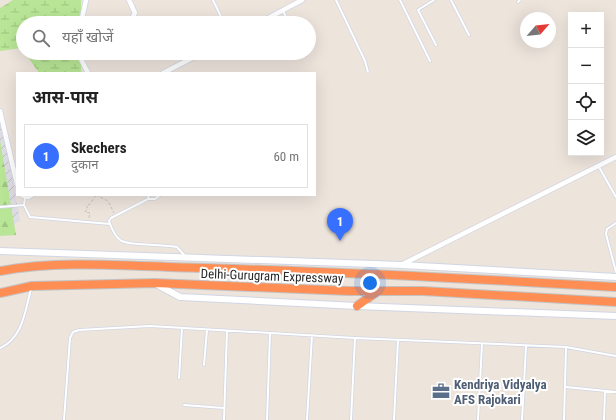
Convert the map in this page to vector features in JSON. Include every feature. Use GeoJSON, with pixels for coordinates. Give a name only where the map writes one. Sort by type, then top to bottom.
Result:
{"type":"FeatureCollection","features":[{"type":"Feature","properties":{"kind":"highway","name":"Delhi-Gurugram Expressway"},"geometry":{"type":"LineString","coordinates":[[0,272],[30,266],[84,265],[321,272],[616,287]]}},
{"type":"Feature","properties":{"kind":"highway","name":"Delhi-Gurugram Expressway"},"geometry":{"type":"LineString","coordinates":[[0,293],[32,286],[155,284],[423,292],[616,302]]}},
{"type":"Feature","properties":{"kind":"highway"},"geometry":{"type":"LineString","coordinates":[[357,306],[378,291]]}},
{"type":"Feature","properties":{"kind":"main road"},"geometry":{"type":"LineString","coordinates":[[0,251],[184,256],[402,265],[616,277]]}},
{"type":"Feature","properties":{"kind":"main road"},"geometry":{"type":"LineString","coordinates":[[155,284],[180,297],[357,306],[616,316]]}},
{"type":"Feature","properties":{"kind":"street"},"geometry":{"type":"LineString","coordinates":[[83,16],[86,0]]}},
{"type":"Feature","properties":{"kind":"street"},"geometry":{"type":"LineString","coordinates":[[128,0],[135,13],[133,16]]}},
{"type":"Feature","properties":{"kind":"street"},"geometry":{"type":"LineString","coordinates":[[271,16],[302,0]]}},
{"type":"Feature","properties":{"kind":"street"},"geometry":{"type":"LineString","coordinates":[[82,60],[88,72]]}},
{"type":"Feature","properties":{"kind":"street"},"geometry":{"type":"LineString","coordinates":[[165,72],[188,60]]}},
{"type":"Feature","properties":{"kind":"street"},"geometry":{"type":"LineString","coordinates":[[0,111],[16,180]]}},
{"type":"Feature","properties":{"kind":"street"},"geometry":{"type":"LineString","coordinates":[[402,265],[616,157]]}},
{"type":"Feature","properties":{"kind":"lane"},"geometry":{"type":"LineString","coordinates":[[213,0],[221,16]]}},
{"type":"Feature","properties":{"kind":"lane"},"geometry":{"type":"LineString","coordinates":[[336,0],[368,72]]}},
{"type":"Feature","properties":{"kind":"lane"},"geometry":{"type":"LineString","coordinates":[[400,0],[430,61]]}},
{"type":"Feature","properties":{"kind":"lane"},"geometry":{"type":"LineString","coordinates":[[434,0],[418,10],[436,45]]}},
{"type":"Feature","properties":{"kind":"lane"},"geometry":{"type":"LineString","coordinates":[[451,0],[469,35]]}},
{"type":"Feature","properties":{"kind":"lane"},"geometry":{"type":"LineString","coordinates":[[282,10],[285,16]]}},
{"type":"Feature","properties":{"kind":"lane"},"geometry":{"type":"LineString","coordinates":[[599,166],[616,197]]}},
{"type":"Feature","properties":{"kind":"lane"},"geometry":{"type":"LineString","coordinates":[[23,196],[24,205],[30,217],[88,224],[110,224]]}},
{"type":"Feature","properties":{"kind":"lane"},"geometry":{"type":"LineString","coordinates":[[159,196],[155,199],[148,199],[115,215],[109,221],[110,224],[120,241],[174,246],[179,248],[184,256]]}},
{"type":"Feature","properties":{"kind":"lane"},"geometry":{"type":"LineString","coordinates":[[0,207],[24,205]]}},
{"type":"Feature","properties":{"kind":"lane"},"geometry":{"type":"LineString","coordinates":[[616,222],[606,231],[616,272]]}},
{"type":"Feature","properties":{"kind":"lane"},"geometry":{"type":"LineString","coordinates":[[0,348],[15,339],[19,331],[32,286]]}},
{"type":"Feature","properties":{"kind":"lane"},"geometry":{"type":"LineString","coordinates":[[64,420],[70,338],[73,332],[79,330],[150,326],[566,348],[616,356]]}},
{"type":"Feature","properties":{"kind":"lane"},"geometry":{"type":"LineString","coordinates":[[179,378],[182,328]]}},
{"type":"Feature","properties":{"kind":"lane"},"geometry":{"type":"LineString","coordinates":[[204,365],[207,330]]}},
{"type":"Feature","properties":{"kind":"lane"},"geometry":{"type":"LineString","coordinates":[[224,420],[227,331]]}},
{"type":"Feature","properties":{"kind":"lane"},"geometry":{"type":"LineString","coordinates":[[267,420],[270,333]]}},
{"type":"Feature","properties":{"kind":"lane"},"geometry":{"type":"LineString","coordinates":[[307,420],[312,335]]}},
{"type":"Feature","properties":{"kind":"lane"},"geometry":{"type":"LineString","coordinates":[[351,420],[356,338]]}},
{"type":"Feature","properties":{"kind":"lane"},"geometry":{"type":"LineString","coordinates":[[394,420],[398,340]]}},
{"type":"Feature","properties":{"kind":"lane"},"geometry":{"type":"LineString","coordinates":[[478,420],[482,344]]}},
{"type":"Feature","properties":{"kind":"lane"},"geometry":{"type":"LineString","coordinates":[[522,420],[526,346]]}},
{"type":"Feature","properties":{"kind":"lane"},"geometry":{"type":"LineString","coordinates":[[564,420],[566,348]]}},
{"type":"Feature","properties":{"kind":"lane"},"geometry":{"type":"LineString","coordinates":[[566,387],[616,392]]}},
{"type":"Feature","properties":{"kind":"lane"},"geometry":{"type":"LineString","coordinates":[[604,420],[605,391]]}},
{"type":"Feature","properties":{"kind":"lane"},"geometry":{"type":"LineString","coordinates":[[184,405],[224,408]]}},
{"type":"Feature","properties":{"kind":"path"},"geometry":{"type":"LineString","coordinates":[[88,224],[90,213],[85,212],[88,208],[86,206],[90,204],[95,196]]}},
{"type":"Feature","properties":{"kind":"path"},"geometry":{"type":"LineString","coordinates":[[98,196],[108,201],[115,215]]}},
{"type":"Feature","properties":{"kind":"shaded area"},"geometry":{"type":"Polygon","coordinates":[[[0,109],[20,220],[0,235],[0,109]]]}},
{"type":"Feature","properties":{"kind":"green space"},"geometry":{"type":"Polygon","coordinates":[[[13,0],[81,0],[81,16],[16,16],[16,49],[0,51],[0,8],[13,0]]]}},
{"type":"Feature","properties":{"kind":"green space"},"geometry":{"type":"Polygon","coordinates":[[[30,60],[81,60],[81,72],[38,72],[30,60]]]}},
{"type":"Feature","properties":{"kind":"green space"},"geometry":{"type":"Polygon","coordinates":[[[0,140],[16,235],[0,236],[0,140]]]}},
{"type":"Feature","properties":{"kind":"place","name":"Skechers"},"geometry":{"type":"Point","coordinates":[340,241]}},
{"type":"Feature","properties":{"kind":"place","name":"Kendriya Vidyalya AFS Rajokari"},"geometry":{"type":"Point","coordinates":[441,391]}}]}
